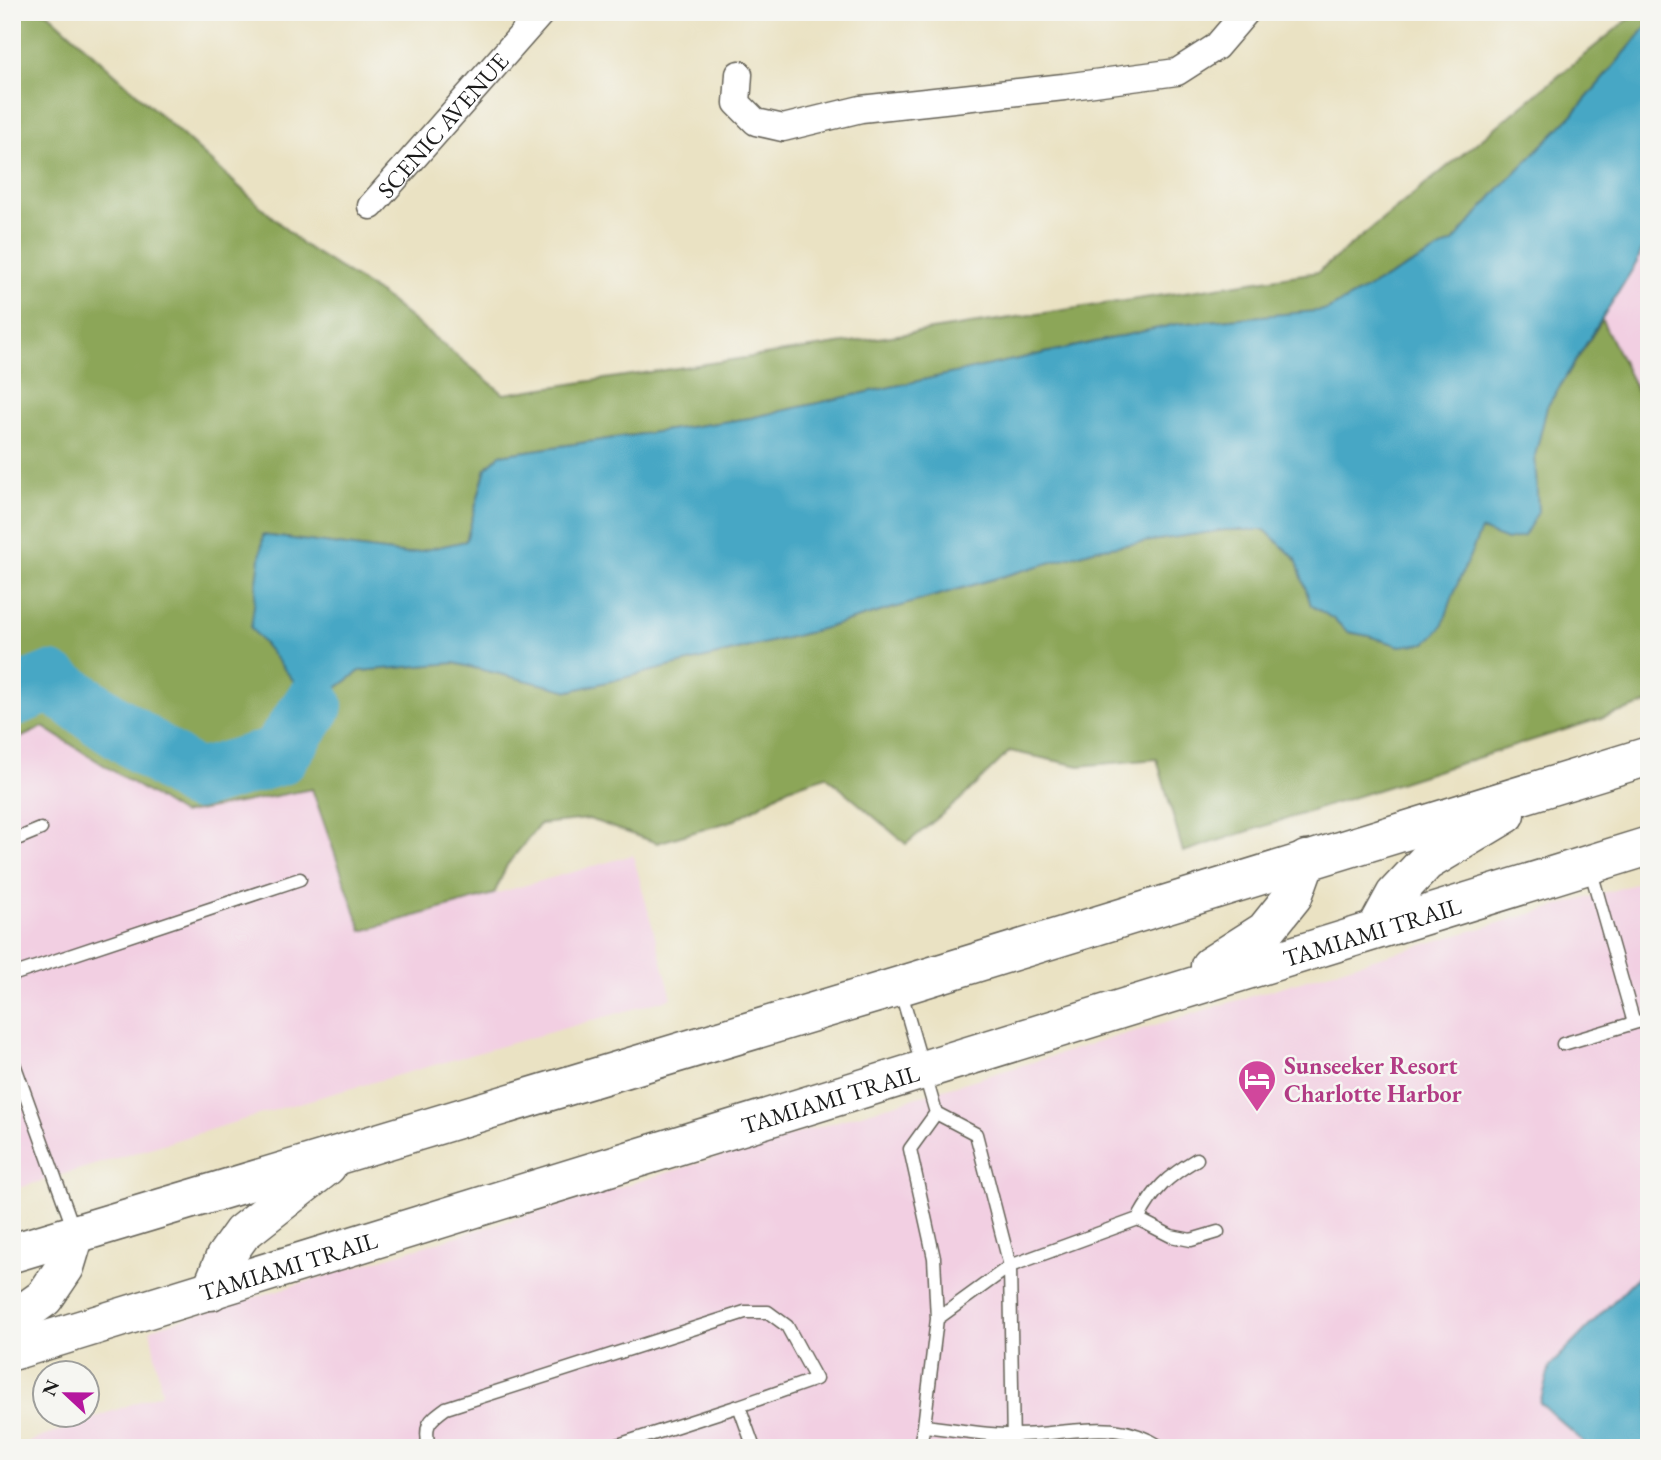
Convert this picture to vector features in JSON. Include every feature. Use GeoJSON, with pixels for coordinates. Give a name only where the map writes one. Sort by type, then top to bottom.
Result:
{"type":"FeatureCollection","features":[{"type":"Feature","properties":{"kind":"main road"},"geometry":{"type":"LineString","coordinates":[[12,1253],[900,986],[1649,756]]}},
{"type":"Feature","properties":{"kind":"main road"},"geometry":{"type":"LineString","coordinates":[[1377,928],[1395,895],[1426,862],[1553,785]]}},
{"type":"Feature","properties":{"kind":"main road","name":"TAMIAMI TRAIL"},"geometry":{"type":"LineString","coordinates":[[12,1351],[1649,846]]}},
{"type":"Feature","properties":{"kind":"main road"},"geometry":{"type":"LineString","coordinates":[[1167,993],[1265,931],[1293,895],[1306,860]]}},
{"type":"Feature","properties":{"kind":"main road"},"geometry":{"type":"LineString","coordinates":[[211,1291],[225,1257],[242,1233],[345,1152]]}},
{"type":"Feature","properties":{"kind":"main road"},"geometry":{"type":"LineString","coordinates":[[12,1321],[44,1298],[65,1267],[75,1234]]}},
{"type":"Feature","properties":{"kind":"street","name":"SCENIC AVENUE"},"geometry":{"type":"LineString","coordinates":[[371,206],[541,12]]}},
{"type":"Feature","properties":{"kind":"street"},"geometry":{"type":"LineString","coordinates":[[740,74],[737,103],[756,122],[783,128],[861,109],[1064,88],[1177,72],[1216,47],[1246,12]]}},
{"type":"Feature","properties":{"kind":"lane"},"geometry":{"type":"LineString","coordinates":[[12,841],[41,829]]}},
{"type":"Feature","properties":{"kind":"lane"},"geometry":{"type":"LineString","coordinates":[[1589,864],[1634,1023]]}},
{"type":"Feature","properties":{"kind":"lane"},"geometry":{"type":"LineString","coordinates":[[12,975],[300,879]]}},
{"type":"Feature","properties":{"kind":"lane"},"geometry":{"type":"LineString","coordinates":[[900,986],[936,1113],[976,1134],[1010,1266],[1014,1442]]}},
{"type":"Feature","properties":{"kind":"lane"},"geometry":{"type":"LineString","coordinates":[[1563,1044],[1649,1019]]}},
{"type":"Feature","properties":{"kind":"lane"},"geometry":{"type":"LineString","coordinates":[[12,1058],[75,1234]]}},
{"type":"Feature","properties":{"kind":"lane"},"geometry":{"type":"LineString","coordinates":[[921,1447],[937,1320],[934,1258],[910,1149],[936,1113]]}},
{"type":"Feature","properties":{"kind":"lane"},"geometry":{"type":"LineString","coordinates":[[937,1320],[1010,1266],[1138,1219],[1149,1199],[1169,1175],[1197,1159]]}},
{"type":"Feature","properties":{"kind":"lane"},"geometry":{"type":"LineString","coordinates":[[1138,1219],[1171,1237],[1191,1240],[1218,1232]]}},
{"type":"Feature","properties":{"kind":"lane"},"geometry":{"type":"LineString","coordinates":[[429,1448],[426,1433],[430,1419],[446,1408],[745,1312],[768,1312],[787,1326],[816,1379],[609,1448]]}},
{"type":"Feature","properties":{"kind":"lane"},"geometry":{"type":"LineString","coordinates":[[739,1406],[754,1448]]}},
{"type":"Feature","properties":{"kind":"lane"},"geometry":{"type":"LineString","coordinates":[[924,1426],[1014,1442],[1115,1428],[1144,1436],[1163,1448]]}},
{"type":"Feature","properties":{"kind":"shaded area"},"geometry":{"type":"Polygon","coordinates":[[[1649,232],[1649,416],[1602,320],[1637,262],[1649,232]]]}},
{"type":"Feature","properties":{"kind":"shaded area"},"geometry":{"type":"Polygon","coordinates":[[[43,727],[182,814],[312,789],[362,931],[633,855],[672,998],[278,1109],[12,1190],[12,742],[43,727]]]}},
{"type":"Feature","properties":{"kind":"shaded area","name":"Sunseeker Resort Charlotte Harbor"},"geometry":{"type":"Polygon","coordinates":[[[1649,880],[1649,1265],[1550,1366],[1540,1403],[1590,1448],[12,1448],[67,1428],[102,1428],[102,1415],[162,1393],[150,1329],[1370,960],[1649,880]]]}},
{"type":"Feature","properties":{"kind":"green space"},"geometry":{"type":"Polygon","coordinates":[[[12,12],[47,12],[302,244],[382,295],[504,394],[1318,272],[1637,12],[1641,12],[1649,24],[1575,112],[1500,188],[1453,242],[1327,310],[1177,324],[750,418],[500,455],[486,468],[466,541],[407,554],[263,535],[313,705],[360,671],[454,663],[570,691],[811,632],[1097,549],[1225,530],[1265,530],[1296,559],[1311,605],[1335,620],[1347,632],[1400,646],[1442,627],[1481,529],[1507,540],[1538,512],[1535,455],[1547,407],[1602,320],[1649,416],[1649,703],[1183,852],[1157,759],[1079,766],[1010,751],[962,798],[906,844],[826,776],[789,788],[735,820],[657,843],[589,819],[540,824],[507,865],[494,894],[362,931],[312,789],[182,814],[43,727],[12,742],[12,12]]]}},
{"type":"Feature","properties":{"kind":"water"},"geometry":{"type":"Polygon","coordinates":[[[1649,24],[1649,232],[1637,262],[1547,407],[1535,456],[1538,512],[1524,536],[1507,540],[1481,530],[1442,627],[1426,643],[1400,646],[1348,632],[1311,605],[1296,559],[1265,530],[1225,530],[1097,549],[811,632],[570,691],[454,663],[360,671],[313,705],[251,628],[263,535],[407,554],[466,541],[486,468],[500,455],[750,418],[1177,324],[1327,310],[1453,242],[1500,188],[1575,112],[1649,24]]]}},
{"type":"Feature","properties":{"kind":"water"},"geometry":{"type":"Polygon","coordinates":[[[1649,1265],[1649,1448],[1590,1448],[1540,1403],[1550,1366],[1649,1265]]]}},
{"type":"Feature","properties":{"kind":"waterway"},"geometry":{"type":"LineString","coordinates":[[12,697],[50,682],[196,780],[278,756],[313,705]]}},
{"type":"Feature","properties":{"kind":"place","name":"Sunseeker Resort Charlotte Harbor"},"geometry":{"type":"Point","coordinates":[1257,1113]}}]}
